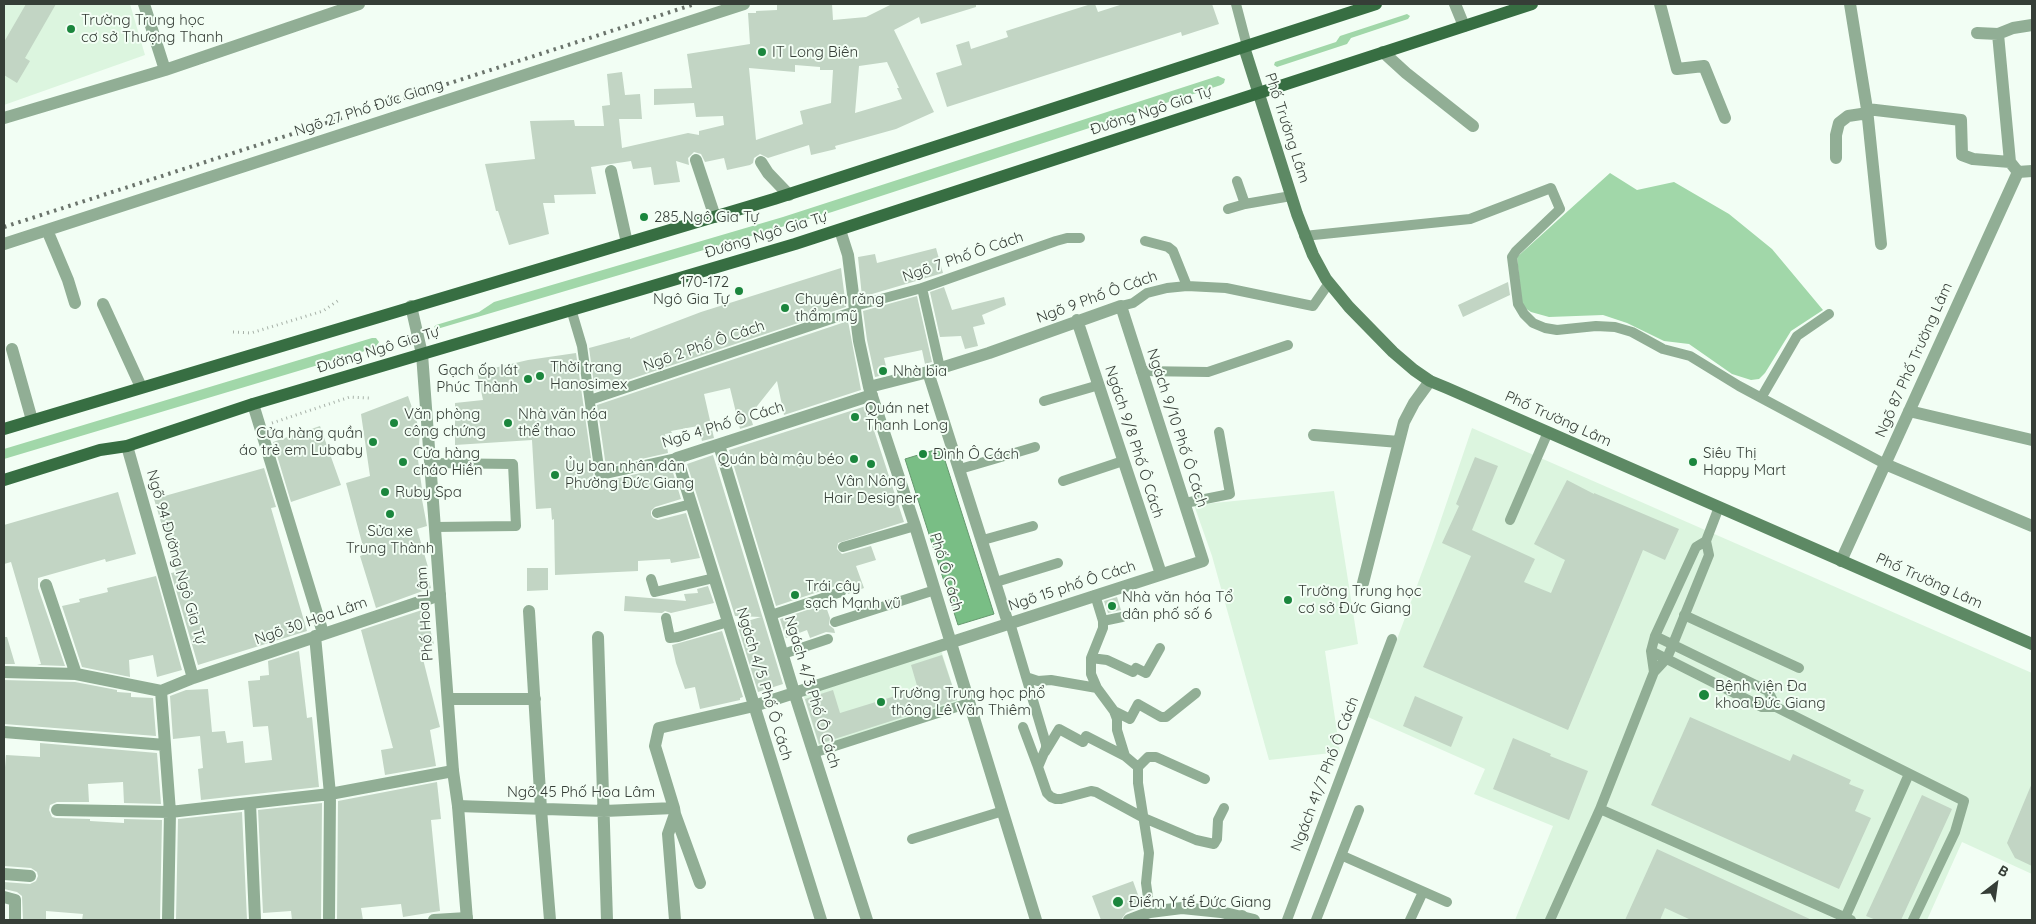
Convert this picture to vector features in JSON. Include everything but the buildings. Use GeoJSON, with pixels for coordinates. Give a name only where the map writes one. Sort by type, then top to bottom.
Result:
{"type":"FeatureCollection","features":[{"type":"Feature","properties":{"kind":"main road"},"geometry":{"type":"LineString","coordinates":[[4,429],[790,195],[1376,4]]}},
{"type":"Feature","properties":{"kind":"main road","name":"Đường Ngô Gia Tự"},"geometry":{"type":"LineString","coordinates":[[4,480],[100,450],[127,446],[253,404],[840,230],[1532,4]]}},
{"type":"Feature","properties":{"kind":"main road","name":"Phố Trường Lâm"},"geometry":{"type":"LineString","coordinates":[[1245,47],[1304,236],[1313,256],[1329,283],[1368,328],[1393,352],[1430,381],[2032,644]]}},
{"type":"Feature","properties":{"kind":"street"},"geometry":{"type":"LineString","coordinates":[[144,4],[165,70]]}},
{"type":"Feature","properties":{"kind":"street"},"geometry":{"type":"LineString","coordinates":[[4,118],[165,70],[360,4]]}},
{"type":"Feature","properties":{"kind":"street","name":"Ngõ 27 Phố Đức Giang"},"geometry":{"type":"LineString","coordinates":[[4,244],[744,4]]}},
{"type":"Feature","properties":{"kind":"street"},"geometry":{"type":"LineString","coordinates":[[1455,4],[1464,26]]}},
{"type":"Feature","properties":{"kind":"street"},"geometry":{"type":"LineString","coordinates":[[1660,4],[1677,69],[1704,66],[1725,118]]}},
{"type":"Feature","properties":{"kind":"street"},"geometry":{"type":"LineString","coordinates":[[1850,4],[1868,111],[1881,244]]}},
{"type":"Feature","properties":{"kind":"street"},"geometry":{"type":"LineString","coordinates":[[1977,33],[1998,34],[2013,28],[2032,25]]}},
{"type":"Feature","properties":{"kind":"street"},"geometry":{"type":"LineString","coordinates":[[1998,34],[2010,162],[2018,172],[2032,172]]}},
{"type":"Feature","properties":{"kind":"street"},"geometry":{"type":"LineString","coordinates":[[1383,52],[1406,74],[1473,126]]}},
{"type":"Feature","properties":{"kind":"street"},"geometry":{"type":"LineString","coordinates":[[1836,158],[1836,135],[1839,123],[1848,116],[1868,111],[1961,120],[1962,155],[1973,159],[2010,162]]}},
{"type":"Feature","properties":{"kind":"street"},"geometry":{"type":"LineString","coordinates":[[696,160],[715,217]]}},
{"type":"Feature","properties":{"kind":"street"},"geometry":{"type":"LineString","coordinates":[[761,162],[768,173],[790,195]]}},
{"type":"Feature","properties":{"kind":"street"},"geometry":{"type":"LineString","coordinates":[[611,170],[628,243]]}},
{"type":"Feature","properties":{"kind":"street","name":"Ngõ 87 Phố Trường Lâm"},"geometry":{"type":"LineString","coordinates":[[1841,561],[2018,172]]}},
{"type":"Feature","properties":{"kind":"street"},"geometry":{"type":"LineString","coordinates":[[47,230],[66,274],[75,303]]}},
{"type":"Feature","properties":{"kind":"street","name":"Phố Ô Cách"},"geometry":{"type":"LineString","coordinates":[[840,230],[848,255],[859,341],[871,391],[935,590],[1036,920]]}},
{"type":"Feature","properties":{"kind":"street"},"geometry":{"type":"LineString","coordinates":[[103,304],[141,387]]}},
{"type":"Feature","properties":{"kind":"street","name":"Phố Hoa Lâm"},"geometry":{"type":"LineString","coordinates":[[412,306],[422,354],[453,771],[458,806],[467,919]]}},
{"type":"Feature","properties":{"kind":"street","name":"Ngõ 9 Phố Ô Cách"},"geometry":{"type":"LineString","coordinates":[[871,391],[989,353],[1120,306]]}},
{"type":"Feature","properties":{"kind":"street","name":"Ngách 9/10 Phố Ô Cách"},"geometry":{"type":"LineString","coordinates":[[1120,306],[1203,560]]}},
{"type":"Feature","properties":{"kind":"street","name":"Ngách 9/8 Phố Ô Cách"},"geometry":{"type":"LineString","coordinates":[[1077,320],[1160,574]]}},
{"type":"Feature","properties":{"kind":"street"},"geometry":{"type":"LineString","coordinates":[[12,349],[32,420]]}},
{"type":"Feature","properties":{"kind":"street"},"geometry":{"type":"LineString","coordinates":[[934,370],[960,469],[1009,623]]}},
{"type":"Feature","properties":{"kind":"street"},"geometry":{"type":"LineString","coordinates":[[1364,583],[1404,422],[1414,403],[1430,381]]}},
{"type":"Feature","properties":{"kind":"street","name":"Ngõ 4 Phố Ô Cách"},"geometry":{"type":"LineString","coordinates":[[677,458],[871,391]]}},
{"type":"Feature","properties":{"kind":"street"},"geometry":{"type":"LineString","coordinates":[[253,404],[319,635],[330,794],[329,918]]}},
{"type":"Feature","properties":{"kind":"street"},"geometry":{"type":"LineString","coordinates":[[1909,411],[2032,440]]}},
{"type":"Feature","properties":{"kind":"street"},"geometry":{"type":"LineString","coordinates":[[1314,435],[1399,442]]}},
{"type":"Feature","properties":{"kind":"street","name":"Ngách 4/3 Phố Ô Cách"},"geometry":{"type":"LineString","coordinates":[[719,445],[782,654],[867,920]]}},
{"type":"Feature","properties":{"kind":"street","name":"Ngõ 94 Đường Ngô Gia Tự"},"geometry":{"type":"LineString","coordinates":[[127,446],[192,678]]}},
{"type":"Feature","properties":{"kind":"street","name":"Ngách 4/5 Phố Ô Cách"},"geometry":{"type":"LineString","coordinates":[[677,458],[821,920]]}},
{"type":"Feature","properties":{"kind":"street"},"geometry":{"type":"LineString","coordinates":[[1885,464],[2032,526]]}},
{"type":"Feature","properties":{"kind":"street","name":"Ngõ 15 phố Ô Cách"},"geometry":{"type":"LineString","coordinates":[[754,706],[1203,560]]}},
{"type":"Feature","properties":{"kind":"street"},"geometry":{"type":"LineString","coordinates":[[46,585],[76,674]]}},
{"type":"Feature","properties":{"kind":"street","name":"Ngõ 30 Hoa Lâm"},"geometry":{"type":"LineString","coordinates":[[161,691],[192,678],[440,595]]}},
{"type":"Feature","properties":{"kind":"street"},"geometry":{"type":"LineString","coordinates":[[529,611],[550,920]]}},
{"type":"Feature","properties":{"kind":"street"},"geometry":{"type":"LineString","coordinates":[[598,637],[606,920]]}},
{"type":"Feature","properties":{"kind":"street"},"geometry":{"type":"LineString","coordinates":[[4,672],[76,674],[161,691],[170,812],[168,920]]}},
{"type":"Feature","properties":{"kind":"street"},"geometry":{"type":"LineString","coordinates":[[448,699],[535,700]]}},
{"type":"Feature","properties":{"kind":"street","name":"Ngõ 45 Phố Hoa Lâm"},"geometry":{"type":"LineString","coordinates":[[458,806],[604,811],[674,811],[655,746],[660,728],[754,706]]}},
{"type":"Feature","properties":{"kind":"street"},"geometry":{"type":"LineString","coordinates":[[4,732],[165,746]]}},
{"type":"Feature","properties":{"kind":"street"},"geometry":{"type":"LineString","coordinates":[[57,810],[170,812],[330,794],[453,771]]}},
{"type":"Feature","properties":{"kind":"street"},"geometry":{"type":"LineString","coordinates":[[250,803],[255,920]]}},
{"type":"Feature","properties":{"kind":"street"},"geometry":{"type":"LineString","coordinates":[[674,811],[700,883]]}},
{"type":"Feature","properties":{"kind":"street"},"geometry":{"type":"LineString","coordinates":[[674,811],[668,834],[675,920]]}},
{"type":"Feature","properties":{"kind":"street"},"geometry":{"type":"LineString","coordinates":[[4,874],[30,876]]}},
{"type":"Feature","properties":{"kind":"street"},"geometry":{"type":"LineString","coordinates":[[4,897],[16,900],[15,920]]}},
{"type":"Feature","properties":{"kind":"street"},"geometry":{"type":"LineString","coordinates":[[1129,920],[1150,912],[1182,908],[1222,912],[1254,920]]}},
{"type":"Feature","properties":{"kind":"street"},"geometry":{"type":"LineString","coordinates":[[434,920],[467,919]]}},
{"type":"Feature","properties":{"kind":"lane"},"geometry":{"type":"LineString","coordinates":[[1236,4],[1245,47]]}},
{"type":"Feature","properties":{"kind":"lane"},"geometry":{"type":"LineString","coordinates":[[1237,181],[1245,204]]}},
{"type":"Feature","properties":{"kind":"lane"},"geometry":{"type":"LineString","coordinates":[[1304,236],[1470,219],[1551,188],[1560,209],[1512,257],[1516,294],[1524,314],[1533,323],[1557,330],[1596,326],[1615,327],[1632,332],[1663,349],[1690,356],[1761,398],[1885,464]]}},
{"type":"Feature","properties":{"kind":"lane"},"geometry":{"type":"LineString","coordinates":[[1228,209],[1291,196]]}},
{"type":"Feature","properties":{"kind":"lane","name":"Ngõ 7 Phố Ô Cách"},"geometry":{"type":"LineString","coordinates":[[855,308],[922,288],[1056,241],[1080,238]]}},
{"type":"Feature","properties":{"kind":"lane"},"geometry":{"type":"LineString","coordinates":[[1145,241],[1168,247],[1173,251],[1187,286]]}},
{"type":"Feature","properties":{"kind":"lane","name":"Ngõ 9 Phố Ô Cách"},"geometry":{"type":"LineString","coordinates":[[1120,306],[1133,303],[1147,293],[1187,286],[1226,288],[1313,306],[1329,283]]}},
{"type":"Feature","properties":{"kind":"lane"},"geometry":{"type":"LineString","coordinates":[[922,288],[934,370]]}},
{"type":"Feature","properties":{"kind":"lane","name":"Ngõ 2 Phố Ô Cách"},"geometry":{"type":"LineString","coordinates":[[590,400],[855,308]]}},
{"type":"Feature","properties":{"kind":"lane","name":"Ngõ 4 Phố Ô Cách"},"geometry":{"type":"LineString","coordinates":[[571,310],[582,346],[600,475],[677,458]]}},
{"type":"Feature","properties":{"kind":"lane"},"geometry":{"type":"LineString","coordinates":[[1761,398],[1797,336],[1829,314]]}},
{"type":"Feature","properties":{"kind":"lane"},"geometry":{"type":"LineString","coordinates":[[1142,371],[1208,372],[1288,345]]}},
{"type":"Feature","properties":{"kind":"lane"},"geometry":{"type":"LineString","coordinates":[[1044,402],[1098,385]]}},
{"type":"Feature","properties":{"kind":"lane"},"geometry":{"type":"LineString","coordinates":[[1184,503],[1230,494],[1219,432]]}},
{"type":"Feature","properties":{"kind":"lane"},"geometry":{"type":"LineString","coordinates":[[1510,520],[1548,432]]}},
{"type":"Feature","properties":{"kind":"lane"},"geometry":{"type":"LineString","coordinates":[[960,469],[1035,447]]}},
{"type":"Feature","properties":{"kind":"lane"},"geometry":{"type":"LineString","coordinates":[[1063,481],[1123,461]]}},
{"type":"Feature","properties":{"kind":"lane"},"geometry":{"type":"LineString","coordinates":[[430,463],[513,464],[516,526],[435,527]]}},
{"type":"Feature","properties":{"kind":"lane"},"geometry":{"type":"LineString","coordinates":[[656,513],[691,504]]}},
{"type":"Feature","properties":{"kind":"lane"},"geometry":{"type":"LineString","coordinates":[[1550,920],[1600,810],[1654,672],[1667,658],[1673,644],[1708,555],[1706,541],[1719,507]]}},
{"type":"Feature","properties":{"kind":"lane"},"geometry":{"type":"LineString","coordinates":[[843,547],[915,526]]}},
{"type":"Feature","properties":{"kind":"lane"},"geometry":{"type":"LineString","coordinates":[[982,540],[1034,526]]}},
{"type":"Feature","properties":{"kind":"lane"},"geometry":{"type":"LineString","coordinates":[[1654,672],[1651,651],[1655,636],[1696,547],[1706,541]]}},
{"type":"Feature","properties":{"kind":"lane"},"geometry":{"type":"LineString","coordinates":[[996,582],[1058,562]]}},
{"type":"Feature","properties":{"kind":"lane"},"geometry":{"type":"LineString","coordinates":[[652,579],[655,592],[714,578]]}},
{"type":"Feature","properties":{"kind":"lane"},"geometry":{"type":"LineString","coordinates":[[835,622],[935,590]]}},
{"type":"Feature","properties":{"kind":"lane"},"geometry":{"type":"LineString","coordinates":[[771,615],[841,592]]}},
{"type":"Feature","properties":{"kind":"lane"},"geometry":{"type":"LineString","coordinates":[[1095,595],[1103,621],[1101,635],[1091,658],[1091,674],[1097,688],[1114,710],[1117,719],[1117,730],[1125,756]]}},
{"type":"Feature","properties":{"kind":"lane"},"geometry":{"type":"LineString","coordinates":[[1684,615],[1799,668]]}},
{"type":"Feature","properties":{"kind":"lane"},"geometry":{"type":"LineString","coordinates":[[1103,621],[1122,617]]}},
{"type":"Feature","properties":{"kind":"lane"},"geometry":{"type":"LineString","coordinates":[[666,618],[670,638],[728,622]]}},
{"type":"Feature","properties":{"kind":"lane"},"geometry":{"type":"LineString","coordinates":[[1009,623],[1046,744],[1045,753]]}},
{"type":"Feature","properties":{"kind":"lane"},"geometry":{"type":"LineString","coordinates":[[1655,636],[1768,691],[1776,707]]}},
{"type":"Feature","properties":{"kind":"lane"},"geometry":{"type":"LineString","coordinates":[[782,654],[828,638]]}},
{"type":"Feature","properties":{"kind":"lane","name":"Ngách 41/7 Phố Ô Cách"},"geometry":{"type":"LineString","coordinates":[[1287,920],[1392,638]]}},
{"type":"Feature","properties":{"kind":"lane"},"geometry":{"type":"LineString","coordinates":[[1091,658],[1107,660],[1133,672],[1136,668],[1146,673],[1160,648]]}},
{"type":"Feature","properties":{"kind":"lane"},"geometry":{"type":"LineString","coordinates":[[1651,651],[1762,707],[1776,707],[1964,801],[1955,832],[1913,920]]}},
{"type":"Feature","properties":{"kind":"lane"},"geometry":{"type":"LineString","coordinates":[[1026,677],[1038,681],[1051,680],[1097,688]]}},
{"type":"Feature","properties":{"kind":"lane"},"geometry":{"type":"LineString","coordinates":[[1114,710],[1130,719],[1138,704],[1161,717],[1166,717],[1196,694]]}},
{"type":"Feature","properties":{"kind":"lane"},"geometry":{"type":"LineString","coordinates":[[813,753],[969,703]]}},
{"type":"Feature","properties":{"kind":"lane"},"geometry":{"type":"LineString","coordinates":[[1024,727],[1047,793],[1056,799],[1096,792],[1144,818],[1196,840],[1214,844],[1217,838],[1218,820],[1224,808]]}},
{"type":"Feature","properties":{"kind":"lane"},"geometry":{"type":"LineString","coordinates":[[1038,767],[1059,729],[1083,742],[1086,736],[1125,756],[1138,767]]}},
{"type":"Feature","properties":{"kind":"lane"},"geometry":{"type":"LineString","coordinates":[[1150,912],[1146,883],[1149,853],[1138,783],[1138,767],[1148,757],[1156,757],[1205,779]]}},
{"type":"Feature","properties":{"kind":"lane"},"geometry":{"type":"LineString","coordinates":[[1600,810],[1846,919],[1909,774]]}},
{"type":"Feature","properties":{"kind":"lane"},"geometry":{"type":"LineString","coordinates":[[1316,920],[1343,856],[1359,810]]}},
{"type":"Feature","properties":{"kind":"lane"},"geometry":{"type":"LineString","coordinates":[[912,839],[1003,811]]}},
{"type":"Feature","properties":{"kind":"lane"},"geometry":{"type":"LineString","coordinates":[[1343,856],[1448,902]]}},
{"type":"Feature","properties":{"kind":"lane"},"geometry":{"type":"LineString","coordinates":[[1410,920],[1423,892]]}},
{"type":"Feature","properties":{"kind":"path"},"geometry":{"type":"LineString","coordinates":[[233,332],[251,333],[323,311],[339,300]]}},
{"type":"Feature","properties":{"kind":"path"},"geometry":{"type":"LineString","coordinates":[[269,425],[275,421],[350,396],[370,398]]}},
{"type":"Feature","properties":{"kind":"shaded area","name":"Trường Trung học cơ sở Thượng Thanh"},"geometry":{"type":"Polygon","coordinates":[[[4,4],[130,4],[145,55],[4,105],[4,4]]]}},
{"type":"Feature","properties":{"kind":"shaded area"},"geometry":{"type":"Polygon","coordinates":[[[1407,14],[1410,16],[1408,19],[1351,38],[1347,44],[1277,67],[1274,65],[1275,62],[1336,42],[1340,36],[1407,14]]]}},
{"type":"Feature","properties":{"kind":"shaded area"},"geometry":{"type":"Polygon","coordinates":[[[1218,76],[1225,79],[1221,85],[832,212],[437,329],[434,327],[479,312],[494,302],[783,217],[1218,76]]]}},
{"type":"Feature","properties":{"kind":"shaded area"},"geometry":{"type":"Polygon","coordinates":[[[1610,173],[1637,190],[1674,182],[1729,214],[1772,249],[1823,310],[1791,331],[1765,373],[1759,379],[1751,380],[1732,374],[1689,344],[1664,341],[1627,323],[1603,315],[1549,317],[1531,312],[1522,306],[1517,257],[1610,173]]]}},
{"type":"Feature","properties":{"kind":"shaded area"},"geometry":{"type":"Polygon","coordinates":[[[376,338],[379,342],[375,348],[4,459],[4,449],[376,338]]]}},
{"type":"Feature","properties":{"kind":"shaded area","name":"Bệnh viện Đa khoa Đức Giang"},"geometry":{"type":"Polygon","coordinates":[[[1472,428],[2032,673],[2032,874],[1962,842],[1927,920],[1515,920],[1553,826],[1474,794],[1485,769],[1368,717],[1434,540],[1472,428]]]}},
{"type":"Feature","properties":{"kind":"shaded area"},"geometry":{"type":"Polygon","coordinates":[[[941,448],[994,614],[958,625],[905,459],[941,448]]]}},
{"type":"Feature","properties":{"kind":"shaded area","name":"Trường Trung học cơ sở Đức Giang"},"geometry":{"type":"Polygon","coordinates":[[[1334,491],[1358,644],[1325,651],[1340,752],[1269,760],[1212,556],[1194,505],[1334,491]]]}},
{"type":"Feature","properties":{"kind":"shaded area","name":"Trường Trung học phổ thông Lê Văn Thiêm"},"geometry":{"type":"Polygon","coordinates":[[[941,650],[959,706],[820,750],[803,694],[941,650]]]}},
{"type":"Feature","properties":{"kind":"railway"},"geometry":{"type":"LineString","coordinates":[[4,227],[695,4]]}},
{"type":"Feature","properties":{"kind":"place","name":"Trường Trung học cơ sở Thượng Thanh"},"geometry":{"type":"Point","coordinates":[71,29]}},
{"type":"Feature","properties":{"kind":"place","name":"IT Long Biên"},"geometry":{"type":"Point","coordinates":[762,52]}},
{"type":"Feature","properties":{"kind":"place","name":"285 Ngô Gia Tự"},"geometry":{"type":"Point","coordinates":[644,217]}},
{"type":"Feature","properties":{"kind":"place","name":"170-172 Ngô Gia Tự"},"geometry":{"type":"Point","coordinates":[739,291]}},
{"type":"Feature","properties":{"kind":"place","name":"Chuyên răng thẩm mỹ"},"geometry":{"type":"Point","coordinates":[785,308]}},
{"type":"Feature","properties":{"kind":"place","name":"Nhà bia"},"geometry":{"type":"Point","coordinates":[883,371]}},
{"type":"Feature","properties":{"kind":"place","name":"Thời trang Hanosimex"},"geometry":{"type":"Point","coordinates":[540,376]}},
{"type":"Feature","properties":{"kind":"place","name":"Gạch ốp lát Phúc Thành"},"geometry":{"type":"Point","coordinates":[528,379]}},
{"type":"Feature","properties":{"kind":"place","name":"Quán net Thanh Long"},"geometry":{"type":"Point","coordinates":[855,417]}},
{"type":"Feature","properties":{"kind":"place","name":"Văn phòng công chứng"},"geometry":{"type":"Point","coordinates":[394,423]}},
{"type":"Feature","properties":{"kind":"place","name":"Nhà văn hóa thể thao"},"geometry":{"type":"Point","coordinates":[508,423]}},
{"type":"Feature","properties":{"kind":"place","name":"Cửa hàng quần áo trẻ em Lubaby"},"geometry":{"type":"Point","coordinates":[373,442]}},
{"type":"Feature","properties":{"kind":"place","name":"Đình Ô Cách"},"geometry":{"type":"Point","coordinates":[923,454]}},
{"type":"Feature","properties":{"kind":"place","name":"Quán bà mậu béo"},"geometry":{"type":"Point","coordinates":[854,459]}},
{"type":"Feature","properties":{"kind":"place","name":"Cửa hàng cháo Hiền"},"geometry":{"type":"Point","coordinates":[403,462]}},
{"type":"Feature","properties":{"kind":"place","name":"Siêu Thị Happy Mart"},"geometry":{"type":"Point","coordinates":[1693,462]}},
{"type":"Feature","properties":{"kind":"place","name":"Vân Nông Hair Designer"},"geometry":{"type":"Point","coordinates":[871,464]}},
{"type":"Feature","properties":{"kind":"place","name":"Ủy ban nhân dân Phường Đức Giang"},"geometry":{"type":"Point","coordinates":[555,475]}},
{"type":"Feature","properties":{"kind":"place","name":"Ruby Spa"},"geometry":{"type":"Point","coordinates":[385,492]}},
{"type":"Feature","properties":{"kind":"place","name":"Sửa xe Trung Thành"},"geometry":{"type":"Point","coordinates":[390,514]}},
{"type":"Feature","properties":{"kind":"place","name":"Trái cây sạch Mạnh vũ"},"geometry":{"type":"Point","coordinates":[795,595]}},
{"type":"Feature","properties":{"kind":"place","name":"Trường Trung học cơ sở Đức Giang"},"geometry":{"type":"Point","coordinates":[1288,600]}},
{"type":"Feature","properties":{"kind":"place","name":"Nhà văn hóa Tổ dân phố số 6"},"geometry":{"type":"Point","coordinates":[1112,606]}},
{"type":"Feature","properties":{"kind":"place","name":"Bệnh viện Đa khoa Đức Giang"},"geometry":{"type":"Point","coordinates":[1704,695]}},
{"type":"Feature","properties":{"kind":"place","name":"Trường Trung học phổ thông Lê Văn Thiêm"},"geometry":{"type":"Point","coordinates":[881,702]}},
{"type":"Feature","properties":{"kind":"place","name":"Điểm Y tế Đức Giang"},"geometry":{"type":"Point","coordinates":[1118,902]}}]}
